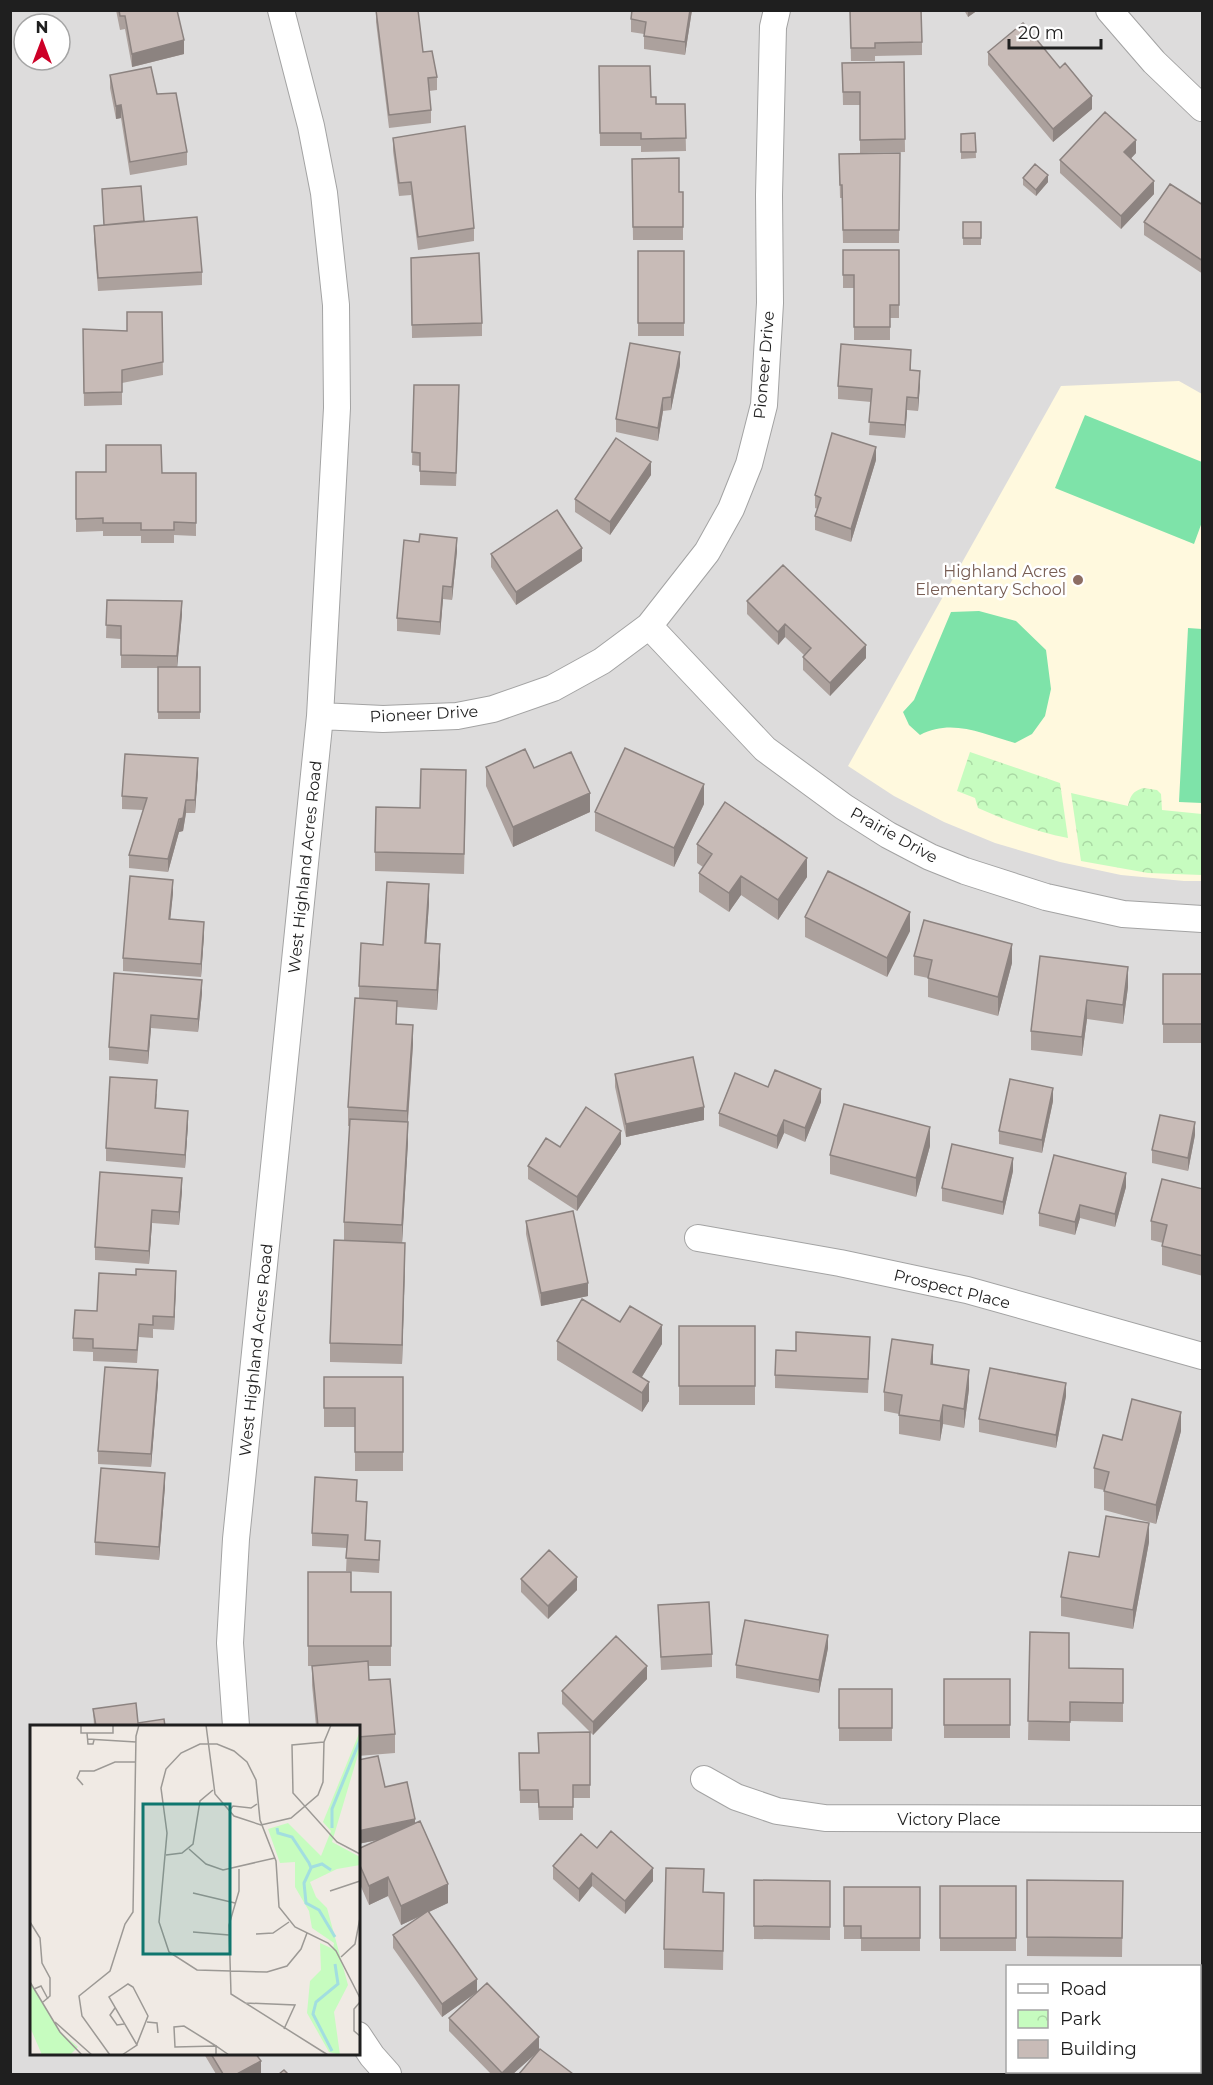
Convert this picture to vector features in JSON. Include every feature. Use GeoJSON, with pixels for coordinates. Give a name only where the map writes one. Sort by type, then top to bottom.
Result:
{"type":"FeatureCollection","features":[{"type":"Feature","properties":{"kind":"street","name":"West Highland Acres Road"},"geometry":{"type":"LineString","coordinates":[[236,1725],[230,1642],[236,1539],[320,716],[338,408],[336,305],[324,193],[311,126],[281,10]]}},
{"type":"Feature","properties":{"kind":"street","name":"Pioneer Drive"},"geometry":{"type":"LineString","coordinates":[[320,716],[383,719],[457,716],[493,709],[553,687],[602,662],[649,626],[707,552],[730,509],[749,464],[764,405],[770,303],[769,195],[773,27],[777,10]]}},
{"type":"Feature","properties":{"kind":"street"},"geometry":{"type":"LineString","coordinates":[[1109,10],[1154,62],[1203,108]]}},
{"type":"Feature","properties":{"kind":"street","name":"Prairie Drive"},"geometry":{"type":"LineString","coordinates":[[649,626],[765,749],[844,807],[888,835],[930,857],[965,871],[1046,897],[1123,914],[1203,919]]}},
{"type":"Feature","properties":{"kind":"street","name":"Prospect Place"},"geometry":{"type":"LineString","coordinates":[[698,1238],[840,1263],[967,1290],[1203,1356]]}},
{"type":"Feature","properties":{"kind":"street","name":"Victory Place"},"geometry":{"type":"LineString","coordinates":[[704,1779],[736,1797],[777,1811],[825,1818],[1203,1819]]}},
{"type":"Feature","properties":{"kind":"street"},"geometry":{"type":"LineString","coordinates":[[360,2038],[388,2074]]}},
{"type":"Feature","properties":{"kind":"shaded area"},"geometry":{"type":"Polygon","coordinates":[[[11,11],[1202,11],[1202,2074],[11,2074],[11,11]]]}},
{"type":"Feature","properties":{"kind":"shaded area","name":"Highland Acres Elementary School"},"geometry":{"type":"Polygon","coordinates":[[[1179,381],[1202,394],[1202,881],[1121,875],[1060,862],[995,843],[944,822],[894,796],[848,766],[1061,386],[1179,381]]]}},
{"type":"Feature","properties":{"kind":"green space"},"geometry":{"type":"Polygon","coordinates":[[[1085,415],[1202,462],[1202,522],[1194,544],[1055,488],[1085,415]]]}},
{"type":"Feature","properties":{"kind":"green space"},"geometry":{"type":"Polygon","coordinates":[[[979,611],[1016,621],[1046,650],[1051,689],[1045,716],[1032,734],[1015,743],[956,728],[932,730],[920,735],[909,725],[903,712],[914,700],[951,612],[979,611]]]}},
{"type":"Feature","properties":{"kind":"green space"},"geometry":{"type":"Polygon","coordinates":[[[1188,628],[1202,629],[1202,803],[1179,802],[1188,628]]]}},
{"type":"Feature","properties":{"kind":"green space"},"geometry":{"type":"Polygon","coordinates":[[[970,752],[1060,783],[1068,838],[1011,822],[989,813],[978,808],[975,798],[957,791],[970,752]]]}},
{"type":"Feature","properties":{"kind":"green space"},"geometry":{"type":"Polygon","coordinates":[[[1143,788],[1157,790],[1161,794],[1162,810],[1202,814],[1202,875],[1148,873],[1081,861],[1071,793],[1128,806],[1132,794],[1143,788]]]}},
{"type":"Feature","properties":{"kind":"building"},"geometry":{"type":"Polygon","coordinates":[[[119,10],[177,10],[184,40],[132,54],[125,16],[120,16],[119,10]]]}},
{"type":"Feature","properties":{"kind":"building"},"geometry":{"type":"Polygon","coordinates":[[[376,10],[418,10],[423,52],[432,51],[437,77],[428,78],[431,110],[389,115],[376,10]]]}},
{"type":"Feature","properties":{"kind":"building"},"geometry":{"type":"Polygon","coordinates":[[[632,10],[690,10],[685,42],[644,36],[646,22],[631,19],[632,10]]]}},
{"type":"Feature","properties":{"kind":"building"},"geometry":{"type":"Polygon","coordinates":[[[921,10],[922,42],[875,43],[875,48],[851,48],[850,11],[921,10]]]}},
{"type":"Feature","properties":{"kind":"building"},"geometry":{"type":"Polygon","coordinates":[[[1023,23],[1060,68],[1065,63],[1092,96],[1053,129],[988,52],[1023,23]]]}},
{"type":"Feature","properties":{"kind":"building"},"geometry":{"type":"Polygon","coordinates":[[[904,62],[905,139],[860,140],[860,92],[843,92],[842,63],[904,62]]]}},
{"type":"Feature","properties":{"kind":"building"},"geometry":{"type":"Polygon","coordinates":[[[599,66],[650,66],[651,97],[656,97],[656,104],[685,104],[686,138],[641,139],[641,133],[600,133],[599,66]]]}},
{"type":"Feature","properties":{"kind":"building"},"geometry":{"type":"Polygon","coordinates":[[[151,67],[157,94],[176,93],[187,152],[130,162],[121,105],[116,106],[110,75],[151,67]]]}},
{"type":"Feature","properties":{"kind":"building"},"geometry":{"type":"Polygon","coordinates":[[[1105,112],[1136,140],[1124,152],[1154,181],[1121,216],[1060,160],[1105,112]]]}},
{"type":"Feature","properties":{"kind":"building"},"geometry":{"type":"Polygon","coordinates":[[[465,126],[474,228],[418,237],[411,182],[399,183],[393,138],[465,126]]]}},
{"type":"Feature","properties":{"kind":"building"},"geometry":{"type":"Polygon","coordinates":[[[975,133],[976,152],[961,152],[961,134],[975,133]]]}},
{"type":"Feature","properties":{"kind":"building"},"geometry":{"type":"Polygon","coordinates":[[[900,153],[899,230],[843,230],[839,154],[900,153]]]}},
{"type":"Feature","properties":{"kind":"building"},"geometry":{"type":"Polygon","coordinates":[[[679,158],[679,192],[683,192],[683,227],[633,227],[632,159],[679,158]]]}},
{"type":"Feature","properties":{"kind":"building"},"geometry":{"type":"Polygon","coordinates":[[[1035,164],[1048,175],[1036,190],[1023,178],[1035,164]]]}},
{"type":"Feature","properties":{"kind":"building"},"geometry":{"type":"Polygon","coordinates":[[[1170,184],[1203,205],[1203,261],[1144,222],[1170,184]]]}},
{"type":"Feature","properties":{"kind":"building"},"geometry":{"type":"Polygon","coordinates":[[[141,186],[144,221],[104,225],[102,189],[141,186]]]}},
{"type":"Feature","properties":{"kind":"building"},"geometry":{"type":"Polygon","coordinates":[[[197,217],[202,272],[98,278],[94,226],[197,217]]]}},
{"type":"Feature","properties":{"kind":"building"},"geometry":{"type":"Polygon","coordinates":[[[963,222],[981,222],[981,238],[963,238],[963,222]]]}},
{"type":"Feature","properties":{"kind":"building"},"geometry":{"type":"Polygon","coordinates":[[[843,250],[899,250],[899,305],[890,305],[890,327],[854,327],[854,275],[843,275],[843,250]]]}},
{"type":"Feature","properties":{"kind":"building"},"geometry":{"type":"Polygon","coordinates":[[[638,251],[684,251],[684,323],[638,323],[638,251]]]}},
{"type":"Feature","properties":{"kind":"building"},"geometry":{"type":"Polygon","coordinates":[[[479,253],[482,323],[412,325],[411,258],[479,253]]]}},
{"type":"Feature","properties":{"kind":"building"},"geometry":{"type":"Polygon","coordinates":[[[127,312],[162,312],[163,362],[122,370],[122,392],[84,393],[83,329],[127,331],[127,312]]]}},
{"type":"Feature","properties":{"kind":"building"},"geometry":{"type":"Polygon","coordinates":[[[630,343],[680,352],[671,397],[663,398],[658,428],[616,419],[630,343]]]}},
{"type":"Feature","properties":{"kind":"building"},"geometry":{"type":"Polygon","coordinates":[[[841,344],[911,350],[910,370],[920,371],[918,398],[907,397],[905,425],[869,422],[872,389],[838,386],[841,344]]]}},
{"type":"Feature","properties":{"kind":"building"},"geometry":{"type":"Polygon","coordinates":[[[414,385],[459,385],[456,473],[420,471],[420,453],[412,452],[414,385]]]}},
{"type":"Feature","properties":{"kind":"building"},"geometry":{"type":"Polygon","coordinates":[[[832,433],[876,447],[851,529],[815,516],[821,498],[815,495],[832,433]]]}},
{"type":"Feature","properties":{"kind":"building"},"geometry":{"type":"Polygon","coordinates":[[[616,438],[651,462],[610,522],[575,499],[616,438]]]}},
{"type":"Feature","properties":{"kind":"building"},"geometry":{"type":"Polygon","coordinates":[[[106,445],[161,445],[162,473],[196,473],[196,523],[174,522],[174,530],[141,530],[141,523],[103,523],[103,518],[76,519],[76,472],[106,472],[106,445]]]}},
{"type":"Feature","properties":{"kind":"building"},"geometry":{"type":"Polygon","coordinates":[[[557,510],[582,548],[516,592],[491,554],[557,510]]]}},
{"type":"Feature","properties":{"kind":"building"},"geometry":{"type":"Polygon","coordinates":[[[420,534],[457,538],[452,587],[443,586],[440,622],[397,618],[404,540],[419,542],[420,534]]]}},
{"type":"Feature","properties":{"kind":"building"},"geometry":{"type":"Polygon","coordinates":[[[783,565],[866,645],[830,683],[803,657],[811,648],[785,624],[778,632],[747,601],[783,565]]]}},
{"type":"Feature","properties":{"kind":"building"},"geometry":{"type":"Polygon","coordinates":[[[107,600],[182,601],[177,656],[121,655],[121,626],[106,625],[107,600]]]}},
{"type":"Feature","properties":{"kind":"building"},"geometry":{"type":"Polygon","coordinates":[[[158,667],[200,667],[200,712],[158,712],[158,667]]]}},
{"type":"Feature","properties":{"kind":"building"},"geometry":{"type":"Polygon","coordinates":[[[625,748],[704,784],[674,848],[595,812],[625,748]]]}},
{"type":"Feature","properties":{"kind":"building"},"geometry":{"type":"Polygon","coordinates":[[[525,749],[534,768],[571,752],[590,793],[513,827],[486,767],[525,749]]]}},
{"type":"Feature","properties":{"kind":"building"},"geometry":{"type":"Polygon","coordinates":[[[125,754],[198,758],[195,800],[186,800],[183,818],[179,819],[168,859],[129,855],[147,798],[122,796],[125,754]]]}},
{"type":"Feature","properties":{"kind":"building"},"geometry":{"type":"Polygon","coordinates":[[[421,769],[466,770],[464,854],[375,852],[376,807],[420,808],[421,769]]]}},
{"type":"Feature","properties":{"kind":"building"},"geometry":{"type":"Polygon","coordinates":[[[725,802],[807,858],[778,900],[741,876],[729,893],[699,873],[712,854],[697,844],[725,802]]]}},
{"type":"Feature","properties":{"kind":"building"},"geometry":{"type":"Polygon","coordinates":[[[828,871],[910,912],[887,958],[805,917],[828,871]]]}},
{"type":"Feature","properties":{"kind":"building"},"geometry":{"type":"Polygon","coordinates":[[[130,876],[173,880],[169,919],[204,922],[201,964],[123,958],[130,876]]]}},
{"type":"Feature","properties":{"kind":"building"},"geometry":{"type":"Polygon","coordinates":[[[387,882],[429,884],[425,943],[440,944],[437,990],[359,986],[361,943],[383,945],[387,882]]]}},
{"type":"Feature","properties":{"kind":"building"},"geometry":{"type":"Polygon","coordinates":[[[924,920],[1012,944],[998,997],[928,978],[932,960],[914,956],[924,920]]]}},
{"type":"Feature","properties":{"kind":"building"},"geometry":{"type":"Polygon","coordinates":[[[1040,956],[1128,967],[1123,1005],[1087,1000],[1082,1037],[1031,1031],[1040,956]]]}},
{"type":"Feature","properties":{"kind":"building"},"geometry":{"type":"Polygon","coordinates":[[[114,973],[202,980],[198,1019],[151,1015],[148,1051],[109,1047],[114,973]]]}},
{"type":"Feature","properties":{"kind":"building"},"geometry":{"type":"Polygon","coordinates":[[[1163,974],[1203,974],[1203,1024],[1163,1024],[1163,974]]]}},
{"type":"Feature","properties":{"kind":"building"},"geometry":{"type":"Polygon","coordinates":[[[355,998],[397,1001],[396,1024],[413,1025],[407,1111],[348,1107],[355,998]]]}},
{"type":"Feature","properties":{"kind":"building"},"geometry":{"type":"Polygon","coordinates":[[[693,1057],[704,1107],[626,1124],[615,1074],[693,1057]]]}},
{"type":"Feature","properties":{"kind":"building"},"geometry":{"type":"Polygon","coordinates":[[[775,1070],[821,1089],[805,1128],[784,1120],[777,1136],[719,1113],[735,1073],[768,1087],[775,1070]]]}},
{"type":"Feature","properties":{"kind":"building"},"geometry":{"type":"Polygon","coordinates":[[[110,1077],[157,1080],[155,1108],[188,1111],[185,1155],[106,1148],[110,1077]]]}},
{"type":"Feature","properties":{"kind":"building"},"geometry":{"type":"Polygon","coordinates":[[[1010,1079],[1053,1088],[1042,1140],[999,1131],[1010,1079]]]}},
{"type":"Feature","properties":{"kind":"building"},"geometry":{"type":"Polygon","coordinates":[[[844,1104],[930,1127],[916,1178],[830,1155],[844,1104]]]}},
{"type":"Feature","properties":{"kind":"building"},"geometry":{"type":"Polygon","coordinates":[[[586,1107],[621,1131],[577,1197],[528,1166],[546,1138],[560,1147],[586,1107]]]}},
{"type":"Feature","properties":{"kind":"building"},"geometry":{"type":"Polygon","coordinates":[[[1160,1115],[1195,1122],[1188,1158],[1152,1150],[1160,1115]]]}},
{"type":"Feature","properties":{"kind":"building"},"geometry":{"type":"Polygon","coordinates":[[[350,1119],[408,1122],[402,1225],[344,1222],[350,1119]]]}},
{"type":"Feature","properties":{"kind":"building"},"geometry":{"type":"Polygon","coordinates":[[[952,1144],[1013,1158],[1003,1202],[942,1188],[952,1144]]]}},
{"type":"Feature","properties":{"kind":"building"},"geometry":{"type":"Polygon","coordinates":[[[1054,1155],[1126,1173],[1115,1214],[1080,1205],[1075,1222],[1039,1213],[1054,1155]]]}},
{"type":"Feature","properties":{"kind":"building"},"geometry":{"type":"Polygon","coordinates":[[[100,1172],[182,1178],[179,1212],[152,1210],[149,1251],[95,1247],[100,1172]]]}},
{"type":"Feature","properties":{"kind":"building"},"geometry":{"type":"Polygon","coordinates":[[[1162,1179],[1203,1189],[1203,1256],[1162,1246],[1167,1225],[1151,1221],[1162,1179]]]}},
{"type":"Feature","properties":{"kind":"building"},"geometry":{"type":"Polygon","coordinates":[[[573,1211],[588,1283],[541,1293],[526,1221],[573,1211]]]}},
{"type":"Feature","properties":{"kind":"building"},"geometry":{"type":"Polygon","coordinates":[[[334,1240],[405,1243],[402,1345],[330,1343],[334,1240]]]}},
{"type":"Feature","properties":{"kind":"building"},"geometry":{"type":"Polygon","coordinates":[[[136,1269],[176,1271],[174,1317],[153,1316],[153,1325],[139,1324],[137,1350],[93,1348],[93,1339],[73,1338],[75,1310],[97,1311],[99,1273],[136,1275],[136,1269]]]}},
{"type":"Feature","properties":{"kind":"building"},"geometry":{"type":"Polygon","coordinates":[[[582,1299],[620,1322],[630,1306],[662,1325],[633,1372],[649,1382],[642,1393],[557,1341],[582,1299]]]}},
{"type":"Feature","properties":{"kind":"building"},"geometry":{"type":"Polygon","coordinates":[[[679,1326],[755,1326],[755,1386],[679,1386],[679,1326]]]}},
{"type":"Feature","properties":{"kind":"building"},"geometry":{"type":"Polygon","coordinates":[[[796,1332],[870,1337],[868,1379],[775,1375],[776,1350],[796,1351],[796,1332]]]}},
{"type":"Feature","properties":{"kind":"building"},"geometry":{"type":"Polygon","coordinates":[[[892,1339],[933,1345],[931,1364],[969,1370],[964,1409],[943,1405],[940,1421],[899,1415],[902,1395],[884,1392],[892,1339]]]}},
{"type":"Feature","properties":{"kind":"building"},"geometry":{"type":"Polygon","coordinates":[[[105,1367],[158,1370],[151,1454],[98,1451],[105,1367]]]}},
{"type":"Feature","properties":{"kind":"building"},"geometry":{"type":"Polygon","coordinates":[[[990,1368],[1066,1383],[1056,1435],[979,1419],[990,1368]]]}},
{"type":"Feature","properties":{"kind":"building"},"geometry":{"type":"Polygon","coordinates":[[[324,1377],[403,1377],[403,1452],[355,1452],[355,1408],[324,1408],[324,1377]]]}},
{"type":"Feature","properties":{"kind":"building"},"geometry":{"type":"Polygon","coordinates":[[[1132,1399],[1181,1412],[1156,1505],[1104,1491],[1109,1472],[1094,1468],[1103,1435],[1122,1440],[1132,1399]]]}},
{"type":"Feature","properties":{"kind":"building"},"geometry":{"type":"Polygon","coordinates":[[[101,1468],[165,1473],[159,1547],[95,1542],[101,1468]]]}},
{"type":"Feature","properties":{"kind":"building"},"geometry":{"type":"Polygon","coordinates":[[[315,1477],[357,1480],[356,1501],[367,1502],[365,1540],[380,1541],[379,1560],[346,1558],[348,1535],[312,1533],[315,1477]]]}},
{"type":"Feature","properties":{"kind":"building"},"geometry":{"type":"Polygon","coordinates":[[[1106,1516],[1149,1523],[1133,1610],[1061,1597],[1069,1552],[1099,1557],[1106,1516]]]}},
{"type":"Feature","properties":{"kind":"building"},"geometry":{"type":"Polygon","coordinates":[[[549,1550],[577,1577],[548,1606],[521,1579],[549,1550]]]}},
{"type":"Feature","properties":{"kind":"building"},"geometry":{"type":"Polygon","coordinates":[[[308,1572],[351,1572],[351,1592],[391,1592],[391,1646],[308,1646],[308,1572]]]}},
{"type":"Feature","properties":{"kind":"building"},"geometry":{"type":"Polygon","coordinates":[[[709,1602],[712,1654],[661,1657],[658,1605],[709,1602]]]}},
{"type":"Feature","properties":{"kind":"building"},"geometry":{"type":"Polygon","coordinates":[[[745,1620],[828,1635],[819,1680],[736,1665],[745,1620]]]}},
{"type":"Feature","properties":{"kind":"building"},"geometry":{"type":"Polygon","coordinates":[[[1030,1632],[1069,1633],[1069,1668],[1123,1669],[1123,1703],[1070,1702],[1070,1722],[1028,1721],[1030,1632]]]}},
{"type":"Feature","properties":{"kind":"building"},"geometry":{"type":"Polygon","coordinates":[[[616,1636],[647,1666],[593,1722],[562,1691],[616,1636]]]}},
{"type":"Feature","properties":{"kind":"building"},"geometry":{"type":"Polygon","coordinates":[[[368,1661],[369,1680],[390,1679],[395,1734],[360,1737],[360,1725],[318,1725],[312,1666],[368,1661]]]}},
{"type":"Feature","properties":{"kind":"building"},"geometry":{"type":"Polygon","coordinates":[[[944,1679],[1010,1679],[1010,1725],[944,1725],[944,1679]]]}},
{"type":"Feature","properties":{"kind":"building"},"geometry":{"type":"Polygon","coordinates":[[[839,1689],[892,1689],[892,1728],[839,1728],[839,1689]]]}},
{"type":"Feature","properties":{"kind":"building"},"geometry":{"type":"Polygon","coordinates":[[[136,1703],[138,1723],[164,1719],[165,1725],[96,1725],[93,1709],[136,1703]]]}},
{"type":"Feature","properties":{"kind":"building"},"geometry":{"type":"Polygon","coordinates":[[[590,1732],[590,1785],[573,1785],[573,1807],[539,1807],[538,1790],[520,1790],[519,1753],[539,1753],[538,1733],[590,1732]]]}},
{"type":"Feature","properties":{"kind":"building"},"geometry":{"type":"Polygon","coordinates":[[[378,1756],[385,1787],[407,1782],[415,1819],[360,1831],[360,1760],[378,1756]]]}},
{"type":"Feature","properties":{"kind":"building"},"geometry":{"type":"Polygon","coordinates":[[[420,1821],[448,1884],[401,1906],[388,1877],[369,1886],[360,1866],[360,1848],[420,1821]]]}},
{"type":"Feature","properties":{"kind":"building"},"geometry":{"type":"Polygon","coordinates":[[[611,1831],[653,1868],[625,1901],[592,1873],[579,1889],[553,1866],[581,1834],[597,1848],[611,1831]]]}},
{"type":"Feature","properties":{"kind":"building"},"geometry":{"type":"Polygon","coordinates":[[[666,1868],[704,1869],[703,1892],[724,1893],[723,1951],[664,1949],[666,1868]]]}},
{"type":"Feature","properties":{"kind":"building"},"geometry":{"type":"Polygon","coordinates":[[[754,1880],[830,1881],[830,1927],[754,1926],[754,1880]]]}},
{"type":"Feature","properties":{"kind":"building"},"geometry":{"type":"Polygon","coordinates":[[[1027,1880],[1123,1881],[1122,1938],[1027,1937],[1027,1880]]]}},
{"type":"Feature","properties":{"kind":"building"},"geometry":{"type":"Polygon","coordinates":[[[940,1886],[1016,1886],[1016,1938],[940,1938],[940,1886]]]}},
{"type":"Feature","properties":{"kind":"building"},"geometry":{"type":"Polygon","coordinates":[[[844,1887],[920,1887],[920,1938],[861,1938],[861,1926],[844,1926],[844,1887]]]}},
{"type":"Feature","properties":{"kind":"building"},"geometry":{"type":"Polygon","coordinates":[[[428,1911],[477,1979],[442,2004],[393,1935],[428,1911]]]}},
{"type":"Feature","properties":{"kind":"building"},"geometry":{"type":"Polygon","coordinates":[[[487,1983],[539,2037],[502,2073],[449,2018],[487,1983]]]}},
{"type":"Feature","properties":{"kind":"building"},"geometry":{"type":"Polygon","coordinates":[[[540,2049],[573,2074],[519,2074],[540,2049]]]}},
{"type":"Feature","properties":{"kind":"building"},"geometry":{"type":"Polygon","coordinates":[[[212,2055],[257,2055],[261,2061],[237,2074],[223,2074],[212,2055]]]}},
{"type":"Feature","properties":{"kind":"place","name":"Highland Acres Elementary School"},"geometry":{"type":"Point","coordinates":[1078,580]}}]}
